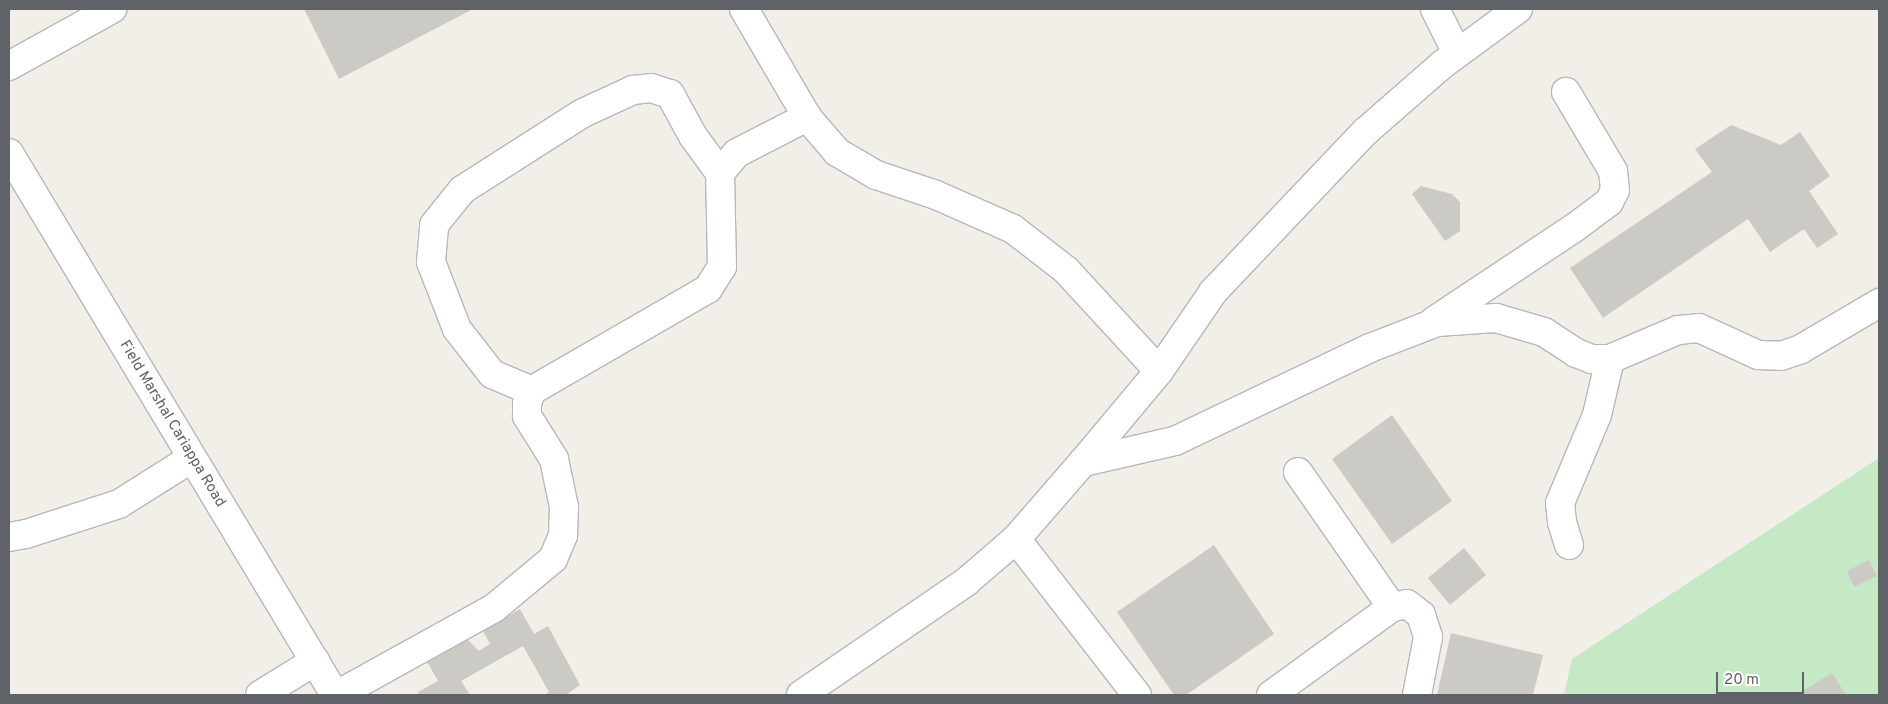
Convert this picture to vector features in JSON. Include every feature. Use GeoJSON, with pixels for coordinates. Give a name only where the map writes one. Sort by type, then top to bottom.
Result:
{"type":"FeatureCollection","features":[{"type":"Feature","properties":{"kind":"street"},"geometry":{"type":"LineString","coordinates":[[9,66],[112,9]]}},
{"type":"Feature","properties":{"kind":"street"},"geometry":{"type":"LineString","coordinates":[[744,9],[807,117],[837,152],[876,175],[936,195],[1013,229],[1066,270],[1159,371]]}},
{"type":"Feature","properties":{"kind":"street"},"geometry":{"type":"LineString","coordinates":[[1435,9],[1457,54]]}},
{"type":"Feature","properties":{"kind":"street"},"geometry":{"type":"LineString","coordinates":[[801,695],[966,582],[1016,539],[1159,371],[1213,292],[1365,132],[1457,54],[1518,9]]}},
{"type":"Feature","properties":{"kind":"street"},"geometry":{"type":"LineString","coordinates":[[336,695],[494,608],[553,559],[563,535],[564,507],[554,459],[527,416],[527,404],[532,391],[708,289],[722,267],[720,173],[693,136],[670,94],[651,88],[634,90],[583,113],[462,190],[434,225],[431,262],[457,329],[492,374],[532,391]]}},
{"type":"Feature","properties":{"kind":"street"},"geometry":{"type":"LineString","coordinates":[[1426,326],[1574,228],[1609,202],[1615,190],[1613,171],[1566,92]]}},
{"type":"Feature","properties":{"kind":"street"},"geometry":{"type":"LineString","coordinates":[[720,173],[737,153],[807,117]]}},
{"type":"Feature","properties":{"kind":"street","name":"Field Marshal Cariappa Road"},"geometry":{"type":"LineString","coordinates":[[9,153],[336,695]]}},
{"type":"Feature","properties":{"kind":"street"},"geometry":{"type":"LineString","coordinates":[[1083,462],[1174,441],[1370,348],[1437,322],[1496,318],[1544,332],[1576,353],[1592,359],[1610,359],[1678,330],[1699,328],[1758,355],[1781,356],[1801,349],[1879,303]]}},
{"type":"Feature","properties":{"kind":"street"},"geometry":{"type":"LineString","coordinates":[[1569,545],[1562,522],[1560,503],[1597,415],[1610,359]]}},
{"type":"Feature","properties":{"kind":"street"},"geometry":{"type":"LineString","coordinates":[[9,537],[26,534],[119,504],[192,458]]}},
{"type":"Feature","properties":{"kind":"street"},"geometry":{"type":"LineString","coordinates":[[1298,472],[1392,607]]}},
{"type":"Feature","properties":{"kind":"street"},"geometry":{"type":"LineString","coordinates":[[1016,539],[1137,695]]}},
{"type":"Feature","properties":{"kind":"street"},"geometry":{"type":"LineString","coordinates":[[1270,695],[1392,607],[1407,604],[1421,615],[1428,638],[1417,695]]}},
{"type":"Feature","properties":{"kind":"street"},"geometry":{"type":"LineString","coordinates":[[260,695],[315,660]]}},
{"type":"Feature","properties":{"kind":"green space"},"geometry":{"type":"Polygon","coordinates":[[[1879,458],[1879,695],[1564,695],[1572,659],[1879,458]]]}},
{"type":"Feature","properties":{"kind":"building"},"geometry":{"type":"Polygon","coordinates":[[[304,9],[473,9],[339,79],[304,9]]]}},
{"type":"Feature","properties":{"kind":"building"},"geometry":{"type":"Polygon","coordinates":[[[1731,125],[1781,145],[1800,132],[1830,176],[1809,191],[1838,234],[1817,248],[1804,229],[1770,252],[1748,219],[1603,318],[1570,268],[1712,172],[1695,149],[1731,125]]]}},
{"type":"Feature","properties":{"kind":"building"},"geometry":{"type":"Polygon","coordinates":[[[1421,186],[1452,194],[1460,202],[1460,231],[1445,241],[1412,194],[1421,186]]]}},
{"type":"Feature","properties":{"kind":"building"},"geometry":{"type":"Polygon","coordinates":[[[1392,415],[1452,501],[1392,544],[1332,459],[1392,415]]]}},
{"type":"Feature","properties":{"kind":"building"},"geometry":{"type":"Polygon","coordinates":[[[1214,545],[1274,634],[1186,695],[1174,695],[1117,612],[1214,545]]]}},
{"type":"Feature","properties":{"kind":"building"},"geometry":{"type":"Polygon","coordinates":[[[1464,548],[1486,575],[1450,605],[1428,578],[1464,548]]]}},
{"type":"Feature","properties":{"kind":"building"},"geometry":{"type":"Polygon","coordinates":[[[1869,560],[1877,576],[1854,587],[1847,571],[1869,560]]]}},
{"type":"Feature","properties":{"kind":"building"},"geometry":{"type":"Polygon","coordinates":[[[520,609],[534,634],[548,626],[580,685],[566,695],[544,695],[549,692],[523,646],[461,681],[470,695],[419,695],[418,692],[438,681],[426,660],[466,638],[479,651],[490,644],[483,631],[520,609]]]}},
{"type":"Feature","properties":{"kind":"building"},"geometry":{"type":"Polygon","coordinates":[[[1451,633],[1543,655],[1533,695],[1437,695],[1451,633]]]}},
{"type":"Feature","properties":{"kind":"building"},"geometry":{"type":"Polygon","coordinates":[[[1832,673],[1846,695],[1796,695],[1832,673]]]}}]}
